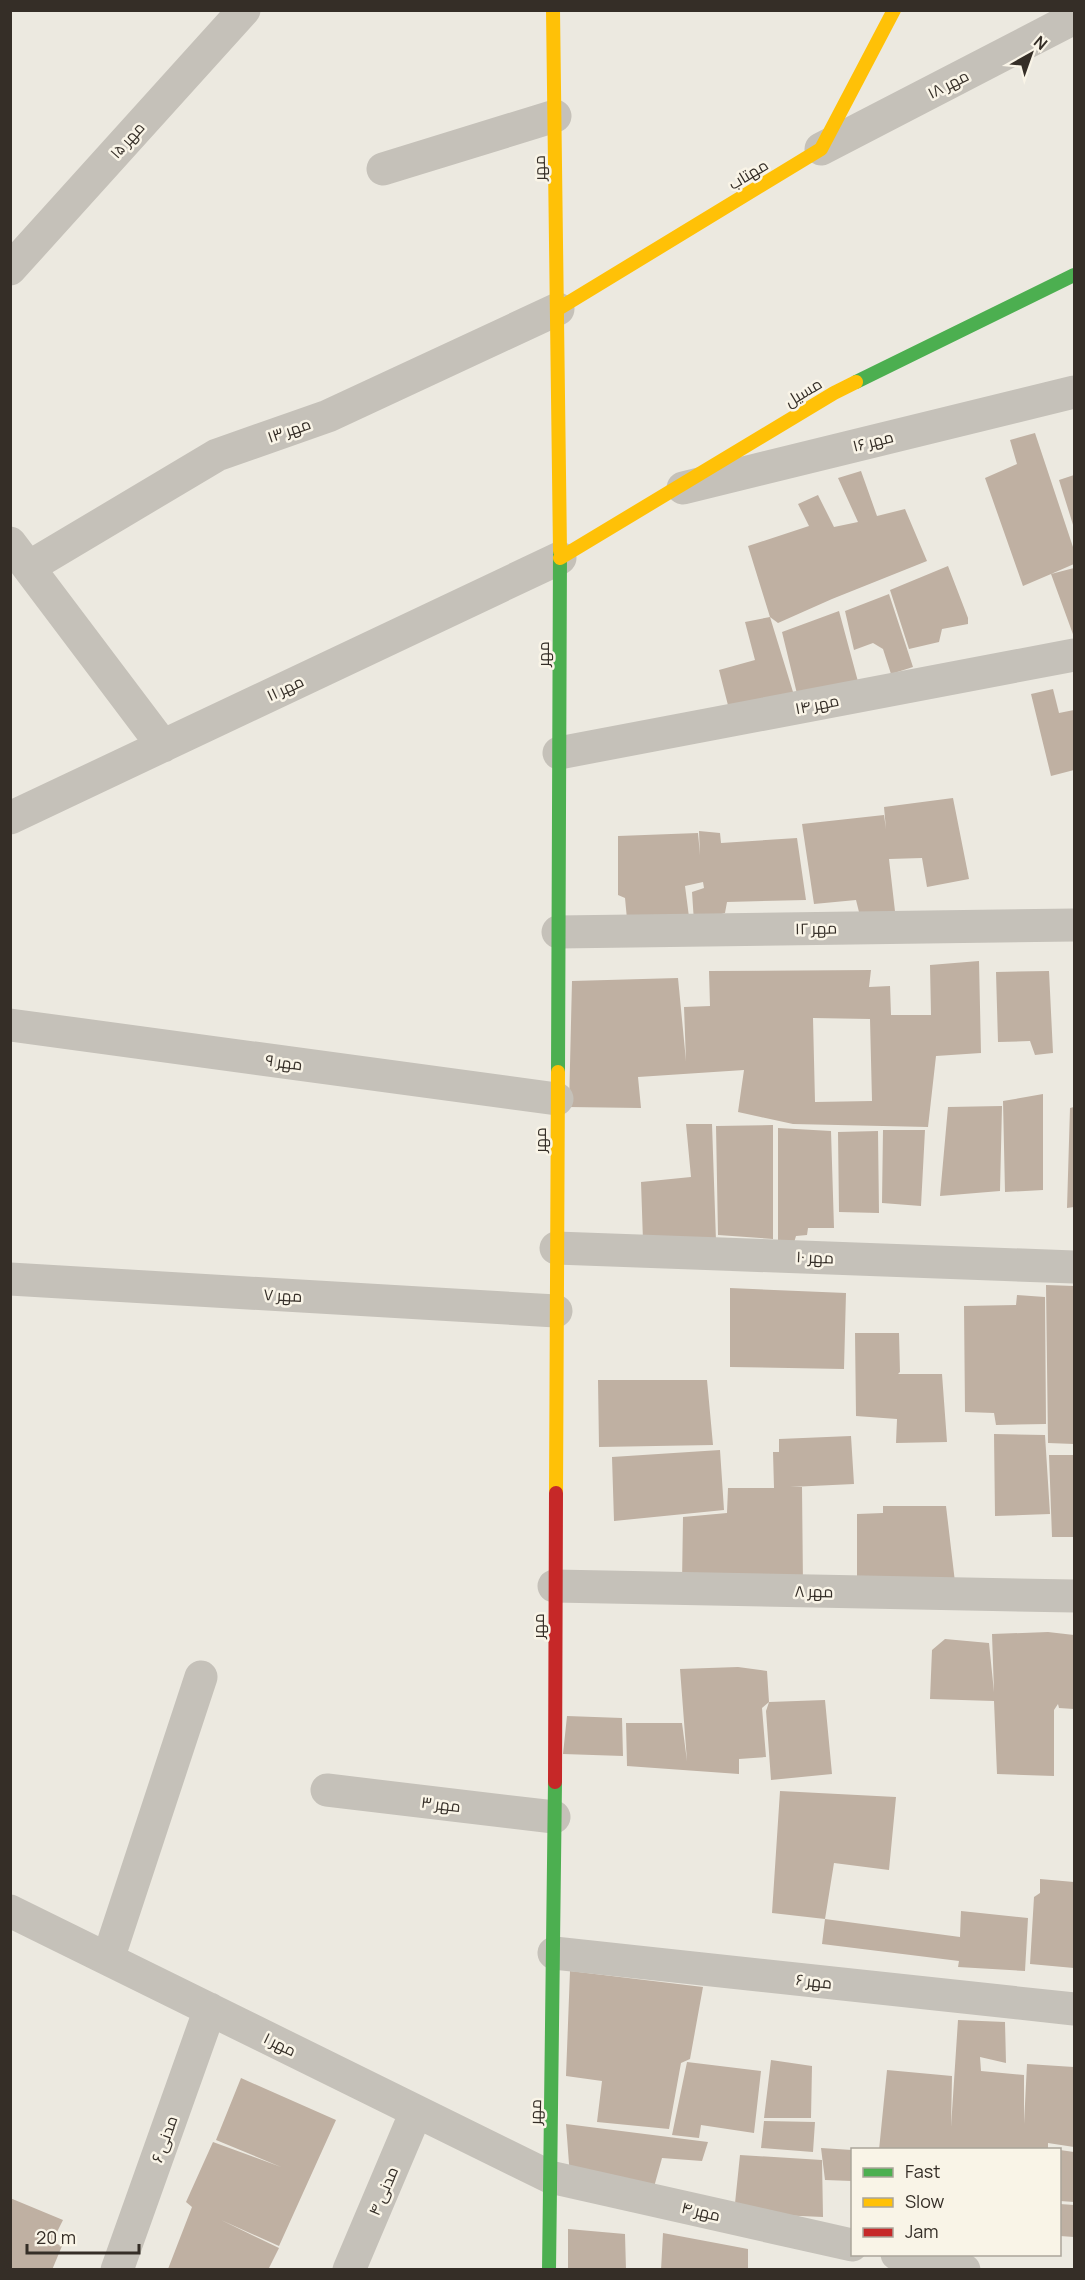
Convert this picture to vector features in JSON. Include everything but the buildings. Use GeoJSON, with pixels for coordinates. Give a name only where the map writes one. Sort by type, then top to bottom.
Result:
{"type":"FeatureCollection","features":[{"type":"Feature","properties":{"kind":"main road","name":"مهر"},"geometry":{"type":"LineString","coordinates":[[549,2270],[554,1953],[560,558],[553,10]]}},
{"type":"Feature","properties":{"kind":"main road"},"geometry":{"type":"LineString","coordinates":[[821,149],[894,10]]}},
{"type":"Feature","properties":{"kind":"main road","name":"مهتاب"},"geometry":{"type":"LineString","coordinates":[[558,309],[821,149]]}},
{"type":"Feature","properties":{"kind":"main road","name":"مسیل"},"geometry":{"type":"LineString","coordinates":[[560,558],[834,393],[1074,275]]}},
{"type":"Feature","properties":{"kind":"street","name":"مهر ۱۵"},"geometry":{"type":"LineString","coordinates":[[10,269],[244,10]]}},
{"type":"Feature","properties":{"kind":"street","name":"مهر ۱۸"},"geometry":{"type":"LineString","coordinates":[[821,149],[1074,18]]}},
{"type":"Feature","properties":{"kind":"street"},"geometry":{"type":"LineString","coordinates":[[382,170],[555,116]]}},
{"type":"Feature","properties":{"kind":"street","name":"مهر ۱۳"},"geometry":{"type":"LineString","coordinates":[[20,555],[217,455],[328,416],[558,309]]}},
{"type":"Feature","properties":{"kind":"street","name":"مهر ۱۶"},"geometry":{"type":"LineString","coordinates":[[672,490],[1074,393]]}},
{"type":"Feature","properties":{"kind":"street"},"geometry":{"type":"LineString","coordinates":[[20,555],[163,746]]}},
{"type":"Feature","properties":{"kind":"street","name":"مهر ۱۱"},"geometry":{"type":"LineString","coordinates":[[10,818],[560,558]]}},
{"type":"Feature","properties":{"kind":"street","name":"مهر ۱۴"},"geometry":{"type":"LineString","coordinates":[[559,753],[1074,655]]}},
{"type":"Feature","properties":{"kind":"street","name":"مهر ۱۲"},"geometry":{"type":"LineString","coordinates":[[558,932],[1074,925]]}},
{"type":"Feature","properties":{"kind":"street","name":"مهر ۹"},"geometry":{"type":"LineString","coordinates":[[10,1024],[557,1099]]}},
{"type":"Feature","properties":{"kind":"street","name":"مهر ۱۰"},"geometry":{"type":"LineString","coordinates":[[556,1248],[1074,1267]]}},
{"type":"Feature","properties":{"kind":"street","name":"مهر ۷"},"geometry":{"type":"LineString","coordinates":[[10,1279],[556,1311]]}},
{"type":"Feature","properties":{"kind":"street","name":"مهر ۸"},"geometry":{"type":"LineString","coordinates":[[554,1586],[1074,1596]]}},
{"type":"Feature","properties":{"kind":"street"},"geometry":{"type":"LineString","coordinates":[[108,1959],[201,1677]]}},
{"type":"Feature","properties":{"kind":"street","name":"مهر ۳"},"geometry":{"type":"LineString","coordinates":[[327,1790],[554,1817]]}},
{"type":"Feature","properties":{"kind":"street","name":"مهر ۱"},"geometry":{"type":"LineString","coordinates":[[10,1911],[550,2178]]}},
{"type":"Feature","properties":{"kind":"street","name":"مهر ۶"},"geometry":{"type":"LineString","coordinates":[[554,1953],[1074,2008]]}},
{"type":"Feature","properties":{"kind":"street","name":"مدنی ۶"},"geometry":{"type":"LineString","coordinates":[[117,2270],[210,2009]]}},
{"type":"Feature","properties":{"kind":"street","name":"مدنی ۴"},"geometry":{"type":"LineString","coordinates":[[349,2270],[417,2112]]}},
{"type":"Feature","properties":{"kind":"street","name":"مهر ۴"},"geometry":{"type":"LineString","coordinates":[[550,2178],[851,2245]]}},
{"type":"Feature","properties":{"kind":"street"},"geometry":{"type":"LineString","coordinates":[[905,2256],[964,2270]]}},
{"type":"Feature","properties":{"kind":"traffic: fast"},"geometry":{"type":"LineString","coordinates":[[856,382],[1074,275]]}},
{"type":"Feature","properties":{"kind":"traffic: fast"},"geometry":{"type":"LineString","coordinates":[[558,1072],[560,551]]}},
{"type":"Feature","properties":{"kind":"traffic: fast"},"geometry":{"type":"LineString","coordinates":[[549,2270],[555,1782]]}},
{"type":"Feature","properties":{"kind":"traffic: slow"},"geometry":{"type":"LineString","coordinates":[[553,10],[560,551]]}},
{"type":"Feature","properties":{"kind":"traffic: slow"},"geometry":{"type":"LineString","coordinates":[[558,309],[821,149],[894,10]]}},
{"type":"Feature","properties":{"kind":"traffic: slow"},"geometry":{"type":"LineString","coordinates":[[560,558],[856,382]]}},
{"type":"Feature","properties":{"kind":"traffic: slow"},"geometry":{"type":"LineString","coordinates":[[556,1493],[558,1072]]}},
{"type":"Feature","properties":{"kind":"traffic: jam"},"geometry":{"type":"LineString","coordinates":[[555,1782],[556,1493]]}}]}
